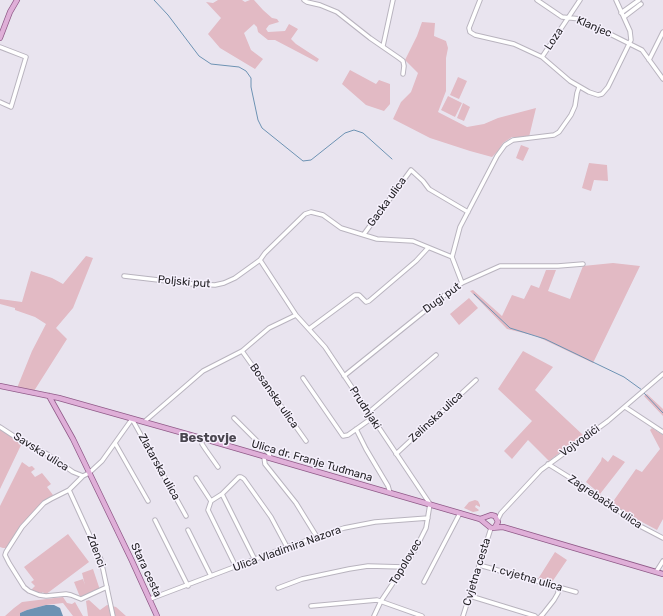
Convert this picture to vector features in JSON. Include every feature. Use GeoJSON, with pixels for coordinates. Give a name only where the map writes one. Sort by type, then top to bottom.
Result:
{"type":"FeatureCollection","features":[{"type":"Feature","properties":{"kind":"main road"},"geometry":{"type":"LineString","coordinates":[[0,38],[10,12],[17,0]]}},
{"type":"Feature","properties":{"kind":"main road","name":"Ulica dr. Franje Tuđmana"},"geometry":{"type":"LineString","coordinates":[[0,386],[49,396],[201,438],[480,519],[493,527]]}},
{"type":"Feature","properties":{"kind":"main road"},"geometry":{"type":"LineString","coordinates":[[49,396],[64,422],[89,473]]}},
{"type":"Feature","properties":{"kind":"main road","name":"Stara cesta"},"geometry":{"type":"LineString","coordinates":[[89,473],[150,599],[156,616]]}},
{"type":"Feature","properties":{"kind":"main road"},"geometry":{"type":"LineString","coordinates":[[480,519],[491,515],[497,519],[503,527]]}},
{"type":"Feature","properties":{"kind":"main road"},"geometry":{"type":"LineString","coordinates":[[486,524],[488,517]]}},
{"type":"Feature","properties":{"kind":"main road"},"geometry":{"type":"LineString","coordinates":[[497,519],[493,527],[503,527],[663,574]]}},
{"type":"Feature","properties":{"kind":"street"},"geometry":{"type":"LineString","coordinates":[[304,0],[306,2],[327,7],[337,12],[370,38],[383,46],[403,61],[403,74]]}},
{"type":"Feature","properties":{"kind":"street"},"geometry":{"type":"LineString","coordinates":[[383,46],[393,0]]}},
{"type":"Feature","properties":{"kind":"street"},"geometry":{"type":"LineString","coordinates":[[480,0],[468,28],[470,32],[475,35],[514,44],[542,57],[570,81],[579,87],[598,95],[606,92],[631,40],[630,32],[616,0]]}},
{"type":"Feature","properties":{"kind":"street","name":"Klanjec"},"geometry":{"type":"LineString","coordinates":[[537,0],[562,17],[580,20],[642,50],[663,79]]}},
{"type":"Feature","properties":{"kind":"street","name":"Loza"},"geometry":{"type":"LineString","coordinates":[[542,57],[580,0]]}},
{"type":"Feature","properties":{"kind":"street"},"geometry":{"type":"LineString","coordinates":[[622,13],[640,2]]}},
{"type":"Feature","properties":{"kind":"street"},"geometry":{"type":"LineString","coordinates":[[624,18],[640,2]]}},
{"type":"Feature","properties":{"kind":"street"},"geometry":{"type":"LineString","coordinates":[[649,60],[663,32]]}},
{"type":"Feature","properties":{"kind":"street"},"geometry":{"type":"LineString","coordinates":[[0,47],[26,57],[11,107],[0,102]]}},
{"type":"Feature","properties":{"kind":"street"},"geometry":{"type":"LineString","coordinates":[[462,283],[452,257],[460,227],[497,156],[505,145],[513,140],[554,135],[559,132],[571,115],[575,106],[579,87]]}},
{"type":"Feature","properties":{"kind":"street","name":"Gacka ulica"},"geometry":{"type":"LineString","coordinates":[[364,234],[410,170],[423,181],[429,189],[468,212]]}},
{"type":"Feature","properties":{"kind":"street","name":"Poljski put"},"geometry":{"type":"LineString","coordinates":[[124,276],[193,284],[215,285],[224,283],[235,278],[260,260],[264,253],[307,213],[323,215],[341,228],[364,234]]}},
{"type":"Feature","properties":{"kind":"street"},"geometry":{"type":"LineString","coordinates":[[364,234],[377,239],[413,241],[452,257]]}},
{"type":"Feature","properties":{"kind":"street"},"geometry":{"type":"LineString","coordinates":[[309,329],[355,295],[359,295],[363,300],[369,302],[416,262],[428,248]]}},
{"type":"Feature","properties":{"kind":"street","name":"Prudnjaki"},"geometry":{"type":"LineString","coordinates":[[260,260],[296,315],[325,347],[430,504]]}},
{"type":"Feature","properties":{"kind":"street","name":"Dugi put"},"geometry":{"type":"LineString","coordinates":[[344,376],[446,294],[462,283],[500,266],[558,266],[583,264]]}},
{"type":"Feature","properties":{"kind":"street"},"geometry":{"type":"LineString","coordinates":[[144,422],[203,371],[242,351],[269,328],[296,315]]}},
{"type":"Feature","properties":{"kind":"street","name":"Bosanska ulica"},"geometry":{"type":"LineString","coordinates":[[242,351],[306,441]]}},
{"type":"Feature","properties":{"kind":"street"},"geometry":{"type":"LineString","coordinates":[[368,413],[436,355]]}},
{"type":"Feature","properties":{"kind":"street","name":"Vojvodići"},"geometry":{"type":"LineString","coordinates":[[497,519],[532,478],[548,464],[588,436],[642,394],[663,374]]}},
{"type":"Feature","properties":{"kind":"street"},"geometry":{"type":"LineString","coordinates":[[303,378],[342,435],[345,436],[372,418]]}},
{"type":"Feature","properties":{"kind":"street","name":"Zelinska ulica"},"geometry":{"type":"LineString","coordinates":[[396,454],[476,380]]}},
{"type":"Feature","properties":{"kind":"street"},"geometry":{"type":"LineString","coordinates":[[625,407],[663,432]]}},
{"type":"Feature","properties":{"kind":"street"},"geometry":{"type":"LineString","coordinates":[[234,418],[264,448],[269,454],[270,458]]}},
{"type":"Feature","properties":{"kind":"street"},"geometry":{"type":"LineString","coordinates":[[107,587],[81,600],[66,594],[46,596],[39,595],[24,587],[6,558],[6,552],[22,527],[44,503],[69,490],[83,476],[89,473],[102,461],[132,419]]}},
{"type":"Feature","properties":{"kind":"street","name":"Zlatarska ulica"},"geometry":{"type":"LineString","coordinates":[[132,419],[186,516]]}},
{"type":"Feature","properties":{"kind":"street","name":"Savska ulica"},"geometry":{"type":"LineString","coordinates":[[0,427],[73,472],[83,476]]}},
{"type":"Feature","properties":{"kind":"street"},"geometry":{"type":"LineString","coordinates":[[356,429],[388,486],[390,493]]}},
{"type":"Feature","properties":{"kind":"street"},"geometry":{"type":"LineString","coordinates":[[201,438],[202,444],[218,467]]}},
{"type":"Feature","properties":{"kind":"street"},"geometry":{"type":"LineString","coordinates":[[115,443],[148,501]]}},
{"type":"Feature","properties":{"kind":"street"},"geometry":{"type":"LineString","coordinates":[[264,457],[265,464],[296,503],[317,537]]}},
{"type":"Feature","properties":{"kind":"street","name":"Zagrebačka ulica"},"geometry":{"type":"LineString","coordinates":[[548,464],[585,487],[640,526],[663,538]]}},
{"type":"Feature","properties":{"kind":"street"},"geometry":{"type":"LineString","coordinates":[[236,567],[208,510],[211,501],[222,494],[241,476],[271,517],[287,547]]}},
{"type":"Feature","properties":{"kind":"street"},"geometry":{"type":"LineString","coordinates":[[196,478],[211,501]]}},
{"type":"Feature","properties":{"kind":"street","name":"Zdenci"},"geometry":{"type":"LineString","coordinates":[[69,490],[98,552],[113,616]]}},
{"type":"Feature","properties":{"kind":"street"},"geometry":{"type":"LineString","coordinates":[[222,494],[254,560]]}},
{"type":"Feature","properties":{"kind":"street","name":"Topolovec"},"geometry":{"type":"LineString","coordinates":[[374,616],[381,601],[421,539],[426,528],[430,504]]}},
{"type":"Feature","properties":{"kind":"street"},"geometry":{"type":"LineString","coordinates":[[424,582],[460,513]]}},
{"type":"Feature","properties":{"kind":"street","name":"Ulica Vladimira Nazora"},"geometry":{"type":"LineString","coordinates":[[150,599],[188,586],[287,547],[362,523],[428,518]]}},
{"type":"Feature","properties":{"kind":"street"},"geometry":{"type":"LineString","coordinates":[[155,520],[188,586]]}},
{"type":"Feature","properties":{"kind":"street","name":"Cvjetna cesta"},"geometry":{"type":"LineString","coordinates":[[463,616],[493,527]]}},
{"type":"Feature","properties":{"kind":"street"},"geometry":{"type":"LineString","coordinates":[[188,530],[211,576]]}},
{"type":"Feature","properties":{"kind":"street"},"geometry":{"type":"LineString","coordinates":[[656,572],[663,561]]}},
{"type":"Feature","properties":{"kind":"street","name":"I. cvjetna ulica"},"geometry":{"type":"LineString","coordinates":[[479,565],[576,592]]}},
{"type":"Feature","properties":{"kind":"street"},"geometry":{"type":"LineString","coordinates":[[278,588],[302,579],[349,569],[368,566],[404,567]]}},
{"type":"Feature","properties":{"kind":"street"},"geometry":{"type":"LineString","coordinates":[[541,616],[554,600],[559,590],[558,587]]}},
{"type":"Feature","properties":{"kind":"street"},"geometry":{"type":"LineString","coordinates":[[470,596],[535,616]]}},
{"type":"Feature","properties":{"kind":"street"},"geometry":{"type":"LineString","coordinates":[[310,606],[377,600],[422,616]]}},
{"type":"Feature","properties":{"kind":"shaded area"},"geometry":{"type":"Polygon","coordinates":[[[218,0],[242,0],[245,2],[254,0],[272,18],[277,19],[279,22],[269,25],[266,29],[268,32],[285,31],[289,24],[298,29],[291,39],[319,59],[317,62],[275,40],[268,40],[258,32],[257,27],[254,24],[244,33],[251,50],[263,59],[255,69],[220,48],[208,34],[221,18],[206,2],[213,3],[218,0]]]}},
{"type":"Feature","properties":{"kind":"shaded area"},"geometry":{"type":"Polygon","coordinates":[[[422,22],[435,23],[434,36],[446,41],[448,48],[446,58],[446,91],[438,112],[467,127],[484,124],[498,118],[536,108],[529,137],[512,137],[503,143],[492,157],[430,138],[393,119],[401,102],[411,92],[418,73],[405,60],[422,22]]]}},
{"type":"Feature","properties":{"kind":"shaded area"},"geometry":{"type":"Polygon","coordinates":[[[350,70],[376,84],[379,80],[390,84],[390,104],[384,111],[366,105],[342,84],[350,70]]]}},
{"type":"Feature","properties":{"kind":"shaded area"},"geometry":{"type":"Polygon","coordinates":[[[458,77],[467,81],[459,99],[450,95],[458,77]]]}},
{"type":"Feature","properties":{"kind":"shaded area"},"geometry":{"type":"Polygon","coordinates":[[[448,96],[462,103],[455,117],[441,110],[448,96]]]}},
{"type":"Feature","properties":{"kind":"shaded area"},"geometry":{"type":"Polygon","coordinates":[[[463,103],[470,107],[464,121],[457,118],[463,103]]]}},
{"type":"Feature","properties":{"kind":"shaded area"},"geometry":{"type":"Polygon","coordinates":[[[521,145],[529,148],[523,161],[516,158],[521,145]]]}},
{"type":"Feature","properties":{"kind":"shaded area"},"geometry":{"type":"Polygon","coordinates":[[[589,163],[607,165],[608,181],[594,180],[591,191],[582,188],[589,163]]]}},
{"type":"Feature","properties":{"kind":"shaded area"},"geometry":{"type":"Polygon","coordinates":[[[86,256],[93,258],[73,308],[56,328],[67,339],[34,391],[17,388],[32,351],[46,324],[35,317],[15,310],[15,308],[0,304],[0,299],[22,302],[31,271],[52,278],[63,284],[86,256]]]}},
{"type":"Feature","properties":{"kind":"shaded area"},"geometry":{"type":"Polygon","coordinates":[[[613,263],[640,266],[593,363],[536,336],[507,329],[470,291],[473,290],[502,316],[512,295],[524,299],[531,285],[539,288],[546,270],[556,270],[548,291],[570,299],[583,266],[613,263]]]}},
{"type":"Feature","properties":{"kind":"shaded area"},"geometry":{"type":"Polygon","coordinates":[[[469,298],[478,308],[459,325],[450,314],[469,298]]]}},
{"type":"Feature","properties":{"kind":"shaded area"},"geometry":{"type":"Polygon","coordinates":[[[523,351],[553,367],[535,390],[583,435],[549,461],[528,440],[512,459],[504,451],[532,421],[498,389],[523,351]]]}},
{"type":"Feature","properties":{"kind":"shaded area"},"geometry":{"type":"Polygon","coordinates":[[[647,394],[663,409],[663,416],[644,396],[647,394]]]}},
{"type":"Feature","properties":{"kind":"shaded area"},"geometry":{"type":"Polygon","coordinates":[[[0,428],[22,443],[0,489],[0,428]]]}},
{"type":"Feature","properties":{"kind":"shaded area"},"geometry":{"type":"Polygon","coordinates":[[[652,428],[663,435],[663,519],[657,530],[629,515],[612,503],[636,469],[642,472],[660,449],[650,430],[652,428]]]}},
{"type":"Feature","properties":{"kind":"shaded area"},"geometry":{"type":"Polygon","coordinates":[[[613,455],[625,462],[600,494],[586,482],[601,461],[602,457],[608,462],[613,455]]]}},
{"type":"Feature","properties":{"kind":"shaded area"},"geometry":{"type":"Polygon","coordinates":[[[22,462],[29,467],[32,466],[35,469],[31,472],[35,477],[42,473],[51,484],[47,487],[53,495],[43,502],[21,526],[7,548],[3,548],[0,547],[0,506],[22,462]]]}},
{"type":"Feature","properties":{"kind":"shaded area"},"geometry":{"type":"Polygon","coordinates":[[[475,500],[478,501],[480,505],[480,507],[476,505],[475,507],[479,510],[478,511],[473,512],[464,508],[469,502],[475,500]]]}},
{"type":"Feature","properties":{"kind":"shaded area"},"geometry":{"type":"Polygon","coordinates":[[[68,534],[89,562],[45,595],[43,592],[41,594],[31,590],[35,586],[31,582],[34,580],[24,567],[68,534]]]}},
{"type":"Feature","properties":{"kind":"shaded area"},"geometry":{"type":"Polygon","coordinates":[[[555,552],[567,560],[552,582],[538,579],[555,552]]]}},
{"type":"Feature","properties":{"kind":"shaded area"},"geometry":{"type":"Polygon","coordinates":[[[93,569],[100,590],[80,597],[74,582],[83,579],[85,585],[82,573],[93,569]]]}},
{"type":"Feature","properties":{"kind":"shaded area"},"geometry":{"type":"Polygon","coordinates":[[[63,597],[67,603],[72,604],[75,602],[83,616],[73,616],[63,603],[46,605],[27,610],[20,613],[20,616],[5,616],[22,602],[63,597]]]}},
{"type":"Feature","properties":{"kind":"shaded area"},"geometry":{"type":"Polygon","coordinates":[[[89,600],[100,610],[107,605],[116,607],[126,616],[88,616],[86,601],[89,600]]]}},
{"type":"Feature","properties":{"kind":"water"},"geometry":{"type":"Polygon","coordinates":[[[46,605],[54,605],[60,608],[63,616],[20,616],[20,613],[27,610],[46,605]]]}},
{"type":"Feature","properties":{"kind":"waterway"},"geometry":{"type":"LineString","coordinates":[[154,0],[168,15],[199,56],[211,64],[239,67],[246,71],[251,78],[251,87],[258,120],[262,128],[303,161],[311,160],[345,133],[354,130],[363,133],[392,159]]}},
{"type":"Feature","properties":{"kind":"waterway"},"geometry":{"type":"LineString","coordinates":[[474,294],[510,328],[545,339],[624,377],[642,390]]}},
{"type":"Feature","properties":{"kind":"waterway"},"geometry":{"type":"LineString","coordinates":[[644,393],[663,413]]}},
{"type":"Feature","properties":{"kind":"district","name":"Bestovje"},"geometry":{"type":"Point","coordinates":[208,438]}}]}
